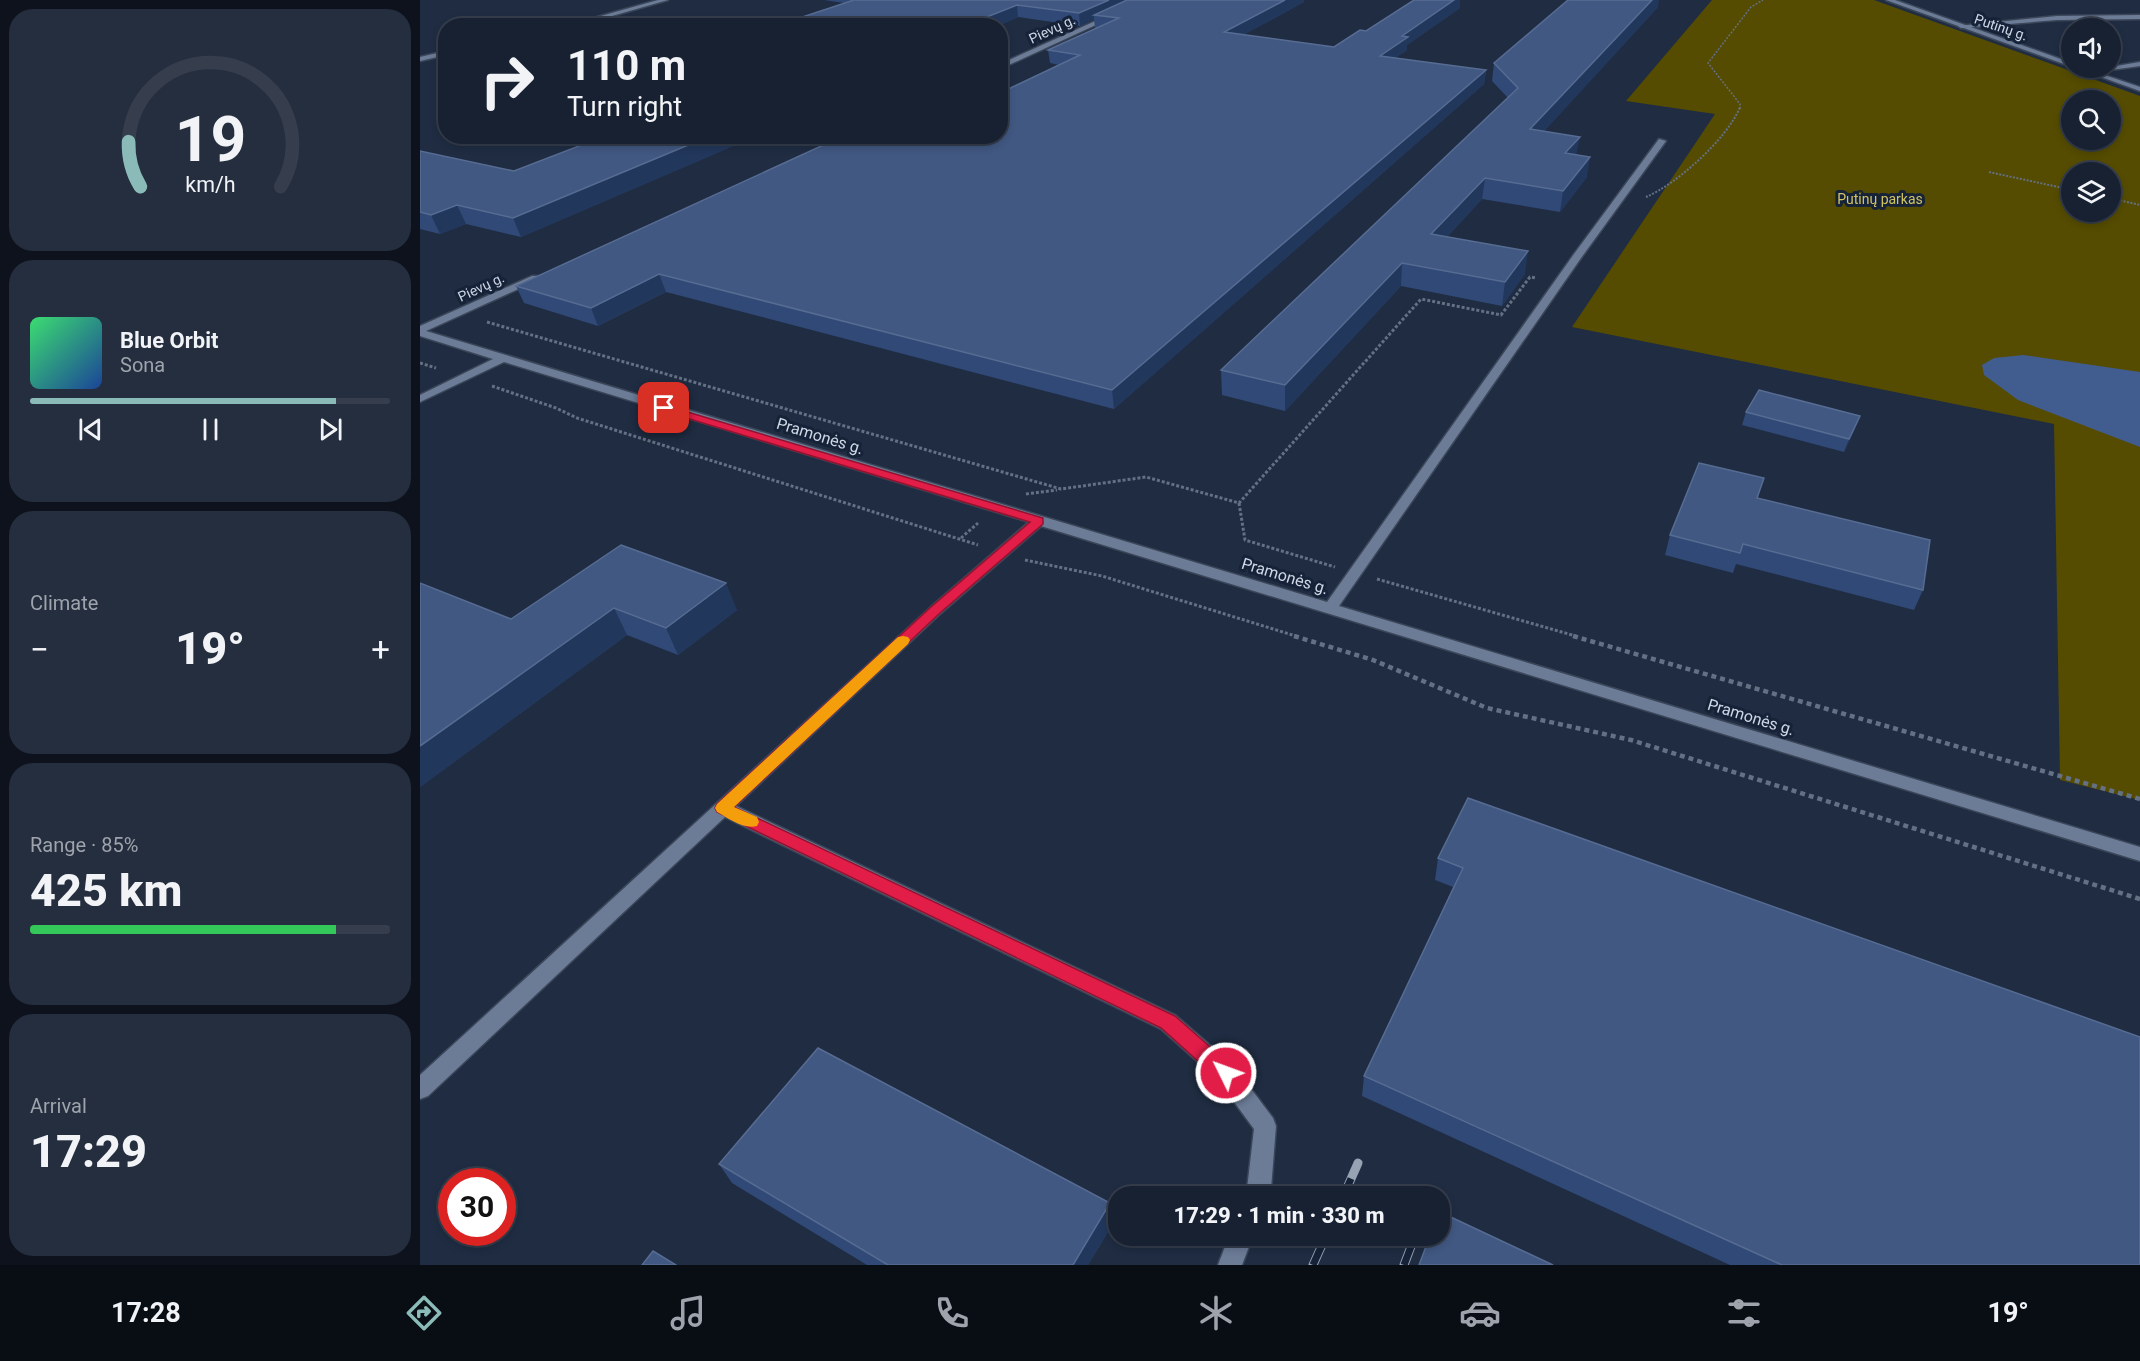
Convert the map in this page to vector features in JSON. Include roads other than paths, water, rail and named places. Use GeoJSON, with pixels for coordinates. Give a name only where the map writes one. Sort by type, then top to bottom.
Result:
{"type":"FeatureCollection","features":[{"type":"Feature","properties":{"kind":"street"},"geometry":{"type":"LineString","coordinates":[[598,18],[665,0]]}},
{"type":"Feature","properties":{"kind":"street","name":"Pievų g."},"geometry":{"type":"LineString","coordinates":[[1008,63],[1147,0]]}},
{"type":"Feature","properties":{"kind":"street","name":"Putinų g."},"geometry":{"type":"LineString","coordinates":[[1889,0],[2061,61]]}},
{"type":"Feature","properties":{"kind":"street"},"geometry":{"type":"LineString","coordinates":[[1961,26],[2057,18],[2140,17]]}},
{"type":"Feature","properties":{"kind":"street"},"geometry":{"type":"LineString","coordinates":[[420,59],[438,55]]}},
{"type":"Feature","properties":{"kind":"street"},"geometry":{"type":"LineString","coordinates":[[2121,67],[2140,64]]}},
{"type":"Feature","properties":{"kind":"street"},"geometry":{"type":"LineString","coordinates":[[2109,78],[2140,89]]}},
{"type":"Feature","properties":{"kind":"street"},"geometry":{"type":"LineString","coordinates":[[1330,608],[1409,500],[1662,141]]}},
{"type":"Feature","properties":{"kind":"street","name":"Pievų g."},"geometry":{"type":"LineString","coordinates":[[420,332],[546,273]]}},
{"type":"Feature","properties":{"kind":"street","name":"Pramonės g."},"geometry":{"type":"LineString","coordinates":[[420,332],[2140,854]]}},
{"type":"Feature","properties":{"kind":"street"},"geometry":{"type":"LineString","coordinates":[[420,399],[503,358]]}},
{"type":"Feature","properties":{"kind":"street"},"geometry":{"type":"LineString","coordinates":[[420,1089],[936,610],[1038,521]]}},
{"type":"Feature","properties":{"kind":"street"},"geometry":{"type":"LineString","coordinates":[[723,808],[1168,1022],[1226,1073],[1265,1126],[1259,1186]]}},
{"type":"Feature","properties":{"kind":"street"},"geometry":{"type":"LineString","coordinates":[[1230,1265],[1237,1246]]}},
{"type":"Feature","properties":{"kind":"water"},"geometry":{"type":"Polygon","coordinates":[[[2023,355],[2140,372],[2140,447],[2018,400],[1984,375],[1982,365],[1994,358],[2023,355]]]}},
{"type":"Feature","properties":{"kind":"railway"},"geometry":{"type":"LineString","coordinates":[[1348,1186],[1358,1163]]}},
{"type":"Feature","properties":{"kind":"railway"},"geometry":{"type":"LineString","coordinates":[[1313,1265],[1322,1246]]}},
{"type":"Feature","properties":{"kind":"railway"},"geometry":{"type":"LineString","coordinates":[[1404,1265],[1411,1246]]}},
{"type":"Feature","properties":{"kind":"park label","name":"Putinų parkas"},"geometry":{"type":"Point","coordinates":[1880,199]}}]}
